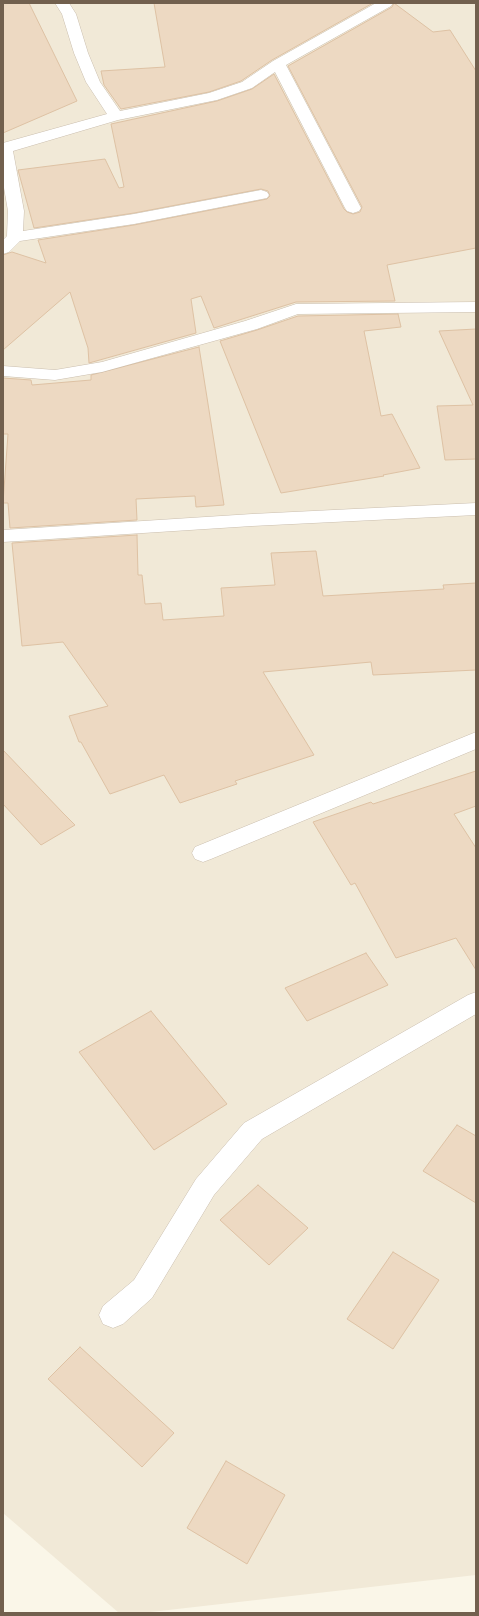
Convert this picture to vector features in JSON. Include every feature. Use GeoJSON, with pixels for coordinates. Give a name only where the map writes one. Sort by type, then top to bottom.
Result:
{"type":"FeatureCollection","features":[{"type":"Feature","properties":{"kind":"street"},"geometry":{"type":"LineString","coordinates":[[62,3],[69,14],[81,53],[93,82],[116,116]]}},
{"type":"Feature","properties":{"kind":"street"},"geometry":{"type":"LineString","coordinates":[[15,236],[16,211],[4,148],[116,116],[212,97],[247,85],[278,64],[386,3]]}},
{"type":"Feature","properties":{"kind":"street"},"geometry":{"type":"LineString","coordinates":[[278,64],[353,208]]}},
{"type":"Feature","properties":{"kind":"street"},"geometry":{"type":"LineString","coordinates":[[3,249],[15,236],[134,219],[261,195]]}},
{"type":"Feature","properties":{"kind":"street"},"geometry":{"type":"LineString","coordinates":[[3,372],[55,375],[102,367],[148,356],[251,325],[296,309],[476,307]]}},
{"type":"Feature","properties":{"kind":"street"},"geometry":{"type":"LineString","coordinates":[[3,536],[252,520],[476,509]]}},
{"type":"Feature","properties":{"kind":"street"},"geometry":{"type":"LineString","coordinates":[[203,853],[476,740]]}},
{"type":"Feature","properties":{"kind":"street"},"geometry":{"type":"LineString","coordinates":[[113,1315],[143,1289],[205,1187],[253,1131],[476,1002]]}},
{"type":"Feature","properties":{"kind":"shaded area"},"geometry":{"type":"Polygon","coordinates":[[[3,3],[476,3],[476,1575],[142,1613],[119,1613],[3,1513],[3,3]]]}},
{"type":"Feature","properties":{"kind":"building"},"geometry":{"type":"Polygon","coordinates":[[[3,3],[29,3],[77,101],[3,133],[3,3]]]}},
{"type":"Feature","properties":{"kind":"building"},"geometry":{"type":"Polygon","coordinates":[[[154,3],[373,3],[272,60],[241,81],[209,92],[121,109],[104,85],[101,71],[165,67],[154,3]]]}},
{"type":"Feature","properties":{"kind":"building"},"geometry":{"type":"Polygon","coordinates":[[[394,3],[433,32],[450,30],[476,71],[476,248],[387,265],[395,301],[296,302],[214,328],[201,296],[191,299],[196,333],[89,363],[88,348],[70,292],[3,350],[3,255],[12,252],[46,263],[38,240],[134,225],[267,199],[270,196],[268,191],[261,189],[134,213],[34,228],[18,170],[105,159],[119,188],[124,187],[111,124],[217,101],[252,89],[274,74],[344,209],[353,214],[360,212],[362,207],[288,66],[392,7],[394,3]]]}},
{"type":"Feature","properties":{"kind":"building"},"geometry":{"type":"Polygon","coordinates":[[[398,314],[401,327],[364,331],[381,416],[392,414],[420,468],[383,475],[384,476],[281,493],[220,341],[298,316],[398,314]]]}},
{"type":"Feature","properties":{"kind":"building"},"geometry":{"type":"Polygon","coordinates":[[[476,329],[476,459],[445,460],[437,406],[473,405],[439,331],[476,329]]]}},
{"type":"Feature","properties":{"kind":"building"},"geometry":{"type":"Polygon","coordinates":[[[199,347],[224,505],[196,507],[195,496],[136,499],[137,520],[10,528],[8,503],[3,503],[8,434],[3,434],[3,378],[31,380],[32,385],[91,380],[91,375],[199,347]]]}},
{"type":"Feature","properties":{"kind":"building"},"geometry":{"type":"Polygon","coordinates":[[[137,535],[138,575],[142,575],[145,604],[161,603],[163,620],[224,616],[221,588],[275,585],[271,553],[316,551],[323,596],[444,589],[443,585],[476,583],[476,670],[373,675],[371,662],[263,672],[314,755],[235,781],[237,784],[180,803],[164,775],[110,794],[81,742],[79,742],[69,716],[108,706],[63,642],[22,646],[12,543],[137,535]]]}},
{"type":"Feature","properties":{"kind":"building"},"geometry":{"type":"Polygon","coordinates":[[[3,750],[75,825],[41,845],[3,804],[3,750]]]}},
{"type":"Feature","properties":{"kind":"building"},"geometry":{"type":"Polygon","coordinates":[[[476,771],[476,806],[454,814],[476,848],[476,970],[456,938],[396,958],[355,883],[351,885],[313,822],[371,802],[373,804],[476,771]]]}},
{"type":"Feature","properties":{"kind":"building"},"geometry":{"type":"Polygon","coordinates":[[[366,953],[388,985],[307,1021],[285,988],[366,953]]]}},
{"type":"Feature","properties":{"kind":"building"},"geometry":{"type":"Polygon","coordinates":[[[151,1011],[227,1104],[154,1150],[79,1052],[151,1011]]]}},
{"type":"Feature","properties":{"kind":"building"},"geometry":{"type":"Polygon","coordinates":[[[457,1125],[476,1136],[476,1203],[423,1171],[457,1125]]]}},
{"type":"Feature","properties":{"kind":"building"},"geometry":{"type":"Polygon","coordinates":[[[258,1185],[308,1228],[269,1265],[220,1220],[258,1185]]]}},
{"type":"Feature","properties":{"kind":"building"},"geometry":{"type":"Polygon","coordinates":[[[393,1252],[439,1280],[393,1349],[347,1319],[393,1252]]]}},
{"type":"Feature","properties":{"kind":"building"},"geometry":{"type":"Polygon","coordinates":[[[80,1347],[174,1433],[142,1467],[48,1379],[80,1347]]]}},
{"type":"Feature","properties":{"kind":"building"},"geometry":{"type":"Polygon","coordinates":[[[226,1461],[285,1495],[247,1564],[187,1528],[226,1461]]]}}]}
